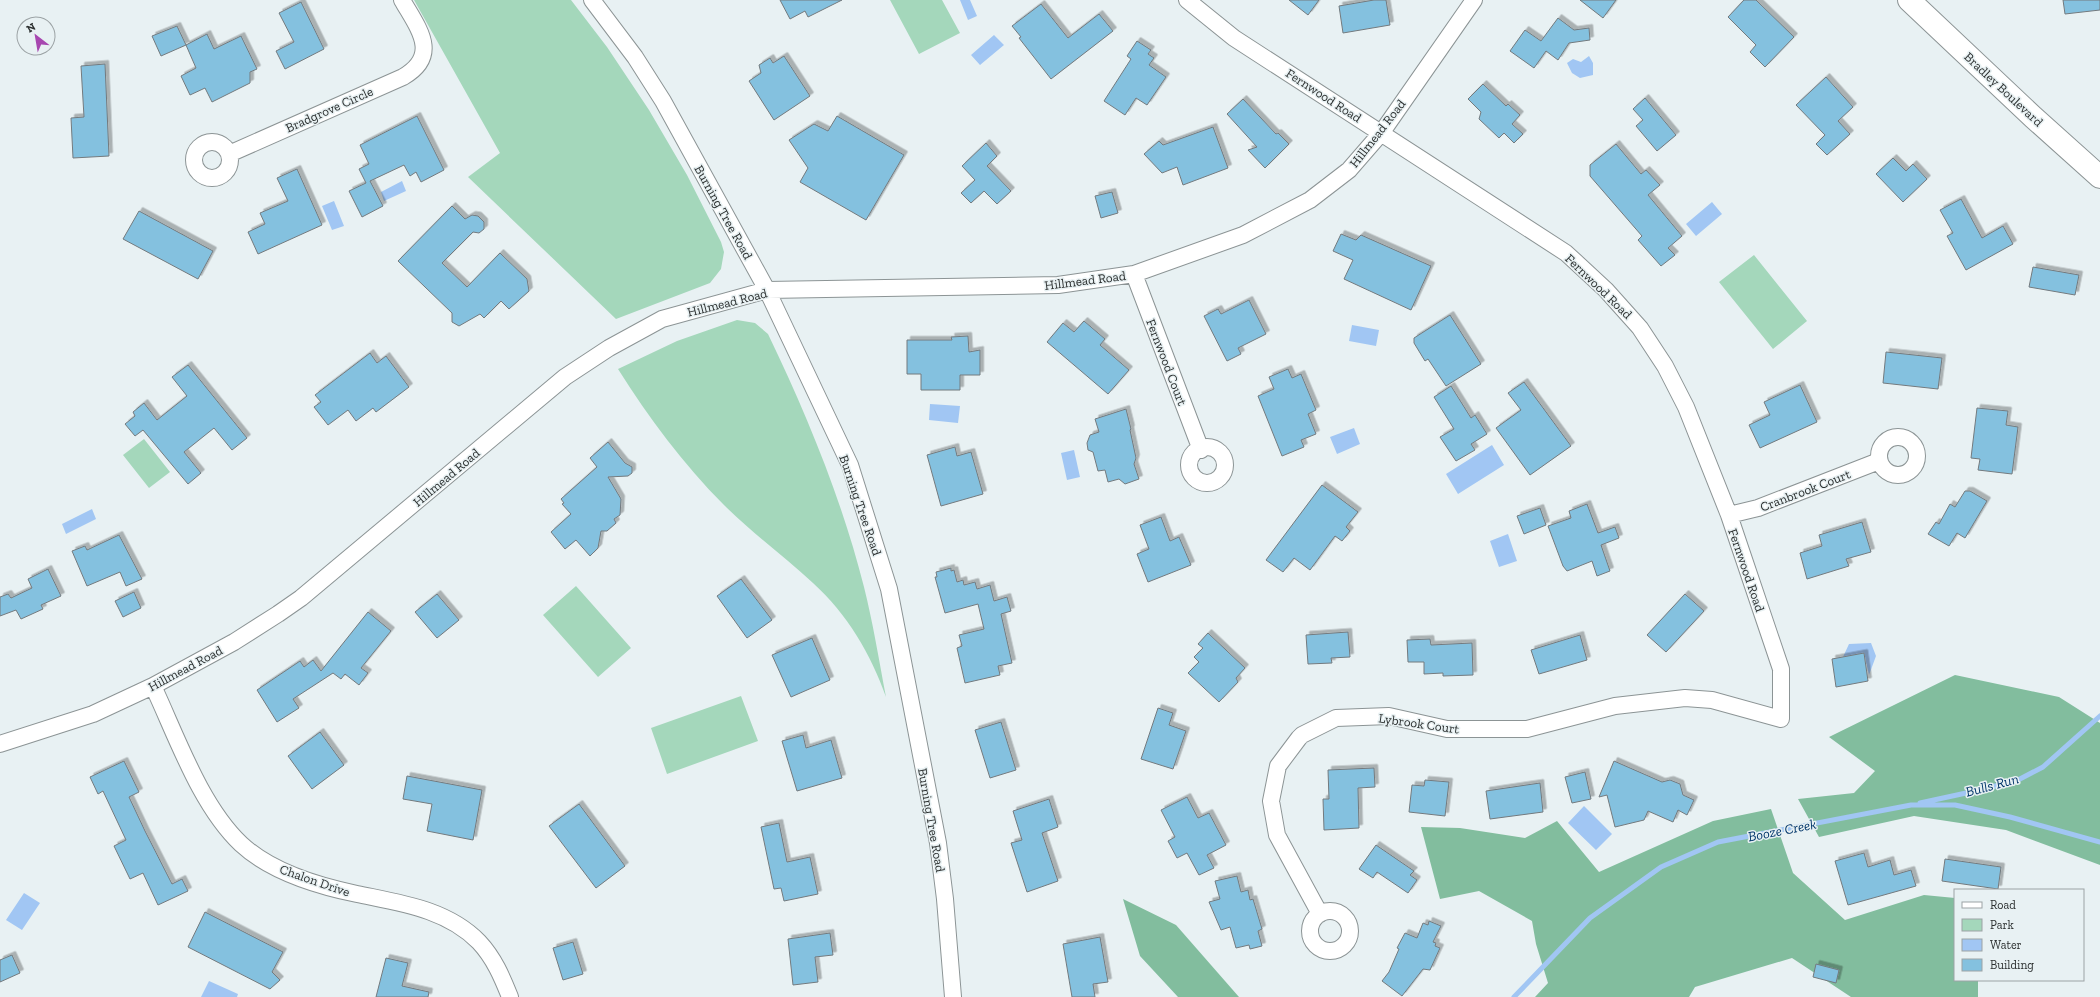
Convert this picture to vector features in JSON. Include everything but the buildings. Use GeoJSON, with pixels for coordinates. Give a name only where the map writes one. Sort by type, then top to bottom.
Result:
{"type":"FeatureCollection","features":[{"type":"Feature","properties":{"kind":"main road","name":"Bradley Boulevard"},"geometry":{"type":"LineString","coordinates":[[1909,0],[2033,117],[2100,177]]}},
{"type":"Feature","properties":{"kind":"street","name":"Bradgrove Circle"},"geometry":{"type":"LineString","coordinates":[[229,154],[416,70],[423,57],[424,44],[420,31],[402,0]]}},
{"type":"Feature","properties":{"kind":"street","name":"Burning Tree Road"},"geometry":{"type":"LineString","coordinates":[[592,0],[635,57],[663,101],[768,290],[850,465],[889,589],[938,843],[945,899],[953,997]]}},
{"type":"Feature","properties":{"kind":"street","name":"Fernwood Road"},"geometry":{"type":"LineString","coordinates":[[1186,0],[1234,38],[1382,132],[1566,253],[1606,290],[1640,328],[1665,366],[1686,407],[1729,515],[1781,669],[1781,719]]}},
{"type":"Feature","properties":{"kind":"street","name":"Hillmead Road"},"geometry":{"type":"LineString","coordinates":[[0,744],[93,714],[153,686],[234,642],[301,598],[564,376],[609,348],[662,319],[768,290],[1058,285],[1134,274],[1243,235],[1310,200],[1349,170],[1382,132],[1474,0]]}},
{"type":"Feature","properties":{"kind":"street","name":"Fernwood Court"},"geometry":{"type":"LineString","coordinates":[[1134,274],[1200,450]]}},
{"type":"Feature","properties":{"kind":"street","name":"Cranbrook Court"},"geometry":{"type":"LineString","coordinates":[[1729,515],[1758,508],[1879,461]]}},
{"type":"Feature","properties":{"kind":"street","name":"Chalon Drive"},"geometry":{"type":"LineString","coordinates":[[153,686],[201,789],[219,819],[242,844],[270,864],[301,878],[355,894],[419,907],[460,925],[479,942],[496,964],[510,997]]}},
{"type":"Feature","properties":{"kind":"street","name":"Lybrook Court"},"geometry":{"type":"LineString","coordinates":[[1320,914],[1277,835],[1271,801],[1278,766],[1299,738],[1336,718],[1389,716],[1447,729],[1527,729],[1615,706],[1685,698],[1712,700],[1781,719]]}},
{"type":"Feature","properties":{"kind":"green space"},"geometry":{"type":"Polygon","coordinates":[[[414,0],[571,0],[607,47],[649,110],[687,175],[721,242],[724,252],[721,269],[710,283],[616,319],[468,177],[500,153],[414,0]]]}},
{"type":"Feature","properties":{"kind":"green space"},"geometry":{"type":"Polygon","coordinates":[[[890,0],[942,0],[960,33],[919,54],[890,0]]]}},
{"type":"Feature","properties":{"kind":"green space"},"geometry":{"type":"Polygon","coordinates":[[[1754,255],[1807,321],[1773,349],[1719,282],[1754,255]]]}},
{"type":"Feature","properties":{"kind":"green space"},"geometry":{"type":"Polygon","coordinates":[[[737,320],[755,323],[768,334],[810,427],[834,490],[855,554],[873,628],[886,697],[865,650],[837,608],[813,583],[724,505],[694,473],[667,440],[618,369],[677,341],[737,320]]]}},
{"type":"Feature","properties":{"kind":"green space"},"geometry":{"type":"Polygon","coordinates":[[[144,439],[170,472],[149,488],[123,455],[144,439]]]}},
{"type":"Feature","properties":{"kind":"green space"},"geometry":{"type":"Polygon","coordinates":[[[576,586],[631,648],[598,677],[543,615],[576,586]]]}},
{"type":"Feature","properties":{"kind":"green space"},"geometry":{"type":"Polygon","coordinates":[[[1955,675],[2059,697],[2100,723],[2100,865],[2006,830],[1914,816],[1819,837],[1798,799],[1854,793],[1875,771],[1829,737],[1955,675]]]}},
{"type":"Feature","properties":{"kind":"green space"},"geometry":{"type":"Polygon","coordinates":[[[741,696],[758,741],[667,774],[651,728],[741,696]]]}},
{"type":"Feature","properties":{"kind":"green space"},"geometry":{"type":"Polygon","coordinates":[[[1771,809],[1793,873],[1845,920],[1924,895],[1954,898],[1954,981],[1978,981],[1978,997],[1851,997],[1792,958],[1695,987],[1689,997],[1535,997],[1548,983],[1536,944],[1532,921],[1479,891],[1440,899],[1421,827],[1460,828],[1525,838],[1557,821],[1599,872],[1713,821],[1771,809]]]}},
{"type":"Feature","properties":{"kind":"green space"},"geometry":{"type":"Polygon","coordinates":[[[1123,899],[1176,925],[1239,997],[1178,997],[1140,956],[1123,899]]]}},
{"type":"Feature","properties":{"kind":"water"},"geometry":{"type":"Polygon","coordinates":[[[960,0],[970,0],[977,16],[968,20],[960,0]]]}},
{"type":"Feature","properties":{"kind":"water"},"geometry":{"type":"Polygon","coordinates":[[[994,35],[1004,45],[980,65],[971,55],[994,35]]]}},
{"type":"Feature","properties":{"kind":"water"},"geometry":{"type":"Polygon","coordinates":[[[1589,56],[1593,63],[1593,75],[1580,78],[1572,73],[1567,63],[1573,59],[1581,62],[1589,56]]]}},
{"type":"Feature","properties":{"kind":"water"},"geometry":{"type":"Polygon","coordinates":[[[402,181],[406,191],[384,201],[381,192],[402,181]]]}},
{"type":"Feature","properties":{"kind":"water"},"geometry":{"type":"Polygon","coordinates":[[[334,201],[344,226],[332,230],[322,206],[334,201]]]}},
{"type":"Feature","properties":{"kind":"water"},"geometry":{"type":"Polygon","coordinates":[[[1712,202],[1722,214],[1696,236],[1686,224],[1712,202]]]}},
{"type":"Feature","properties":{"kind":"water"},"geometry":{"type":"Polygon","coordinates":[[[1352,325],[1379,330],[1376,346],[1349,341],[1352,325]]]}},
{"type":"Feature","properties":{"kind":"water"},"geometry":{"type":"Polygon","coordinates":[[[930,404],[960,406],[958,423],[929,420],[930,404]]]}},
{"type":"Feature","properties":{"kind":"water"},"geometry":{"type":"Polygon","coordinates":[[[1354,428],[1360,444],[1337,454],[1330,437],[1354,428]]]}},
{"type":"Feature","properties":{"kind":"water"},"geometry":{"type":"Polygon","coordinates":[[[1492,445],[1504,465],[1458,494],[1446,474],[1492,445]]]}},
{"type":"Feature","properties":{"kind":"water"},"geometry":{"type":"Polygon","coordinates":[[[1074,450],[1080,477],[1067,480],[1061,453],[1074,450]]]}},
{"type":"Feature","properties":{"kind":"water"},"geometry":{"type":"Polygon","coordinates":[[[92,509],[96,519],[66,534],[62,524],[92,509]]]}},
{"type":"Feature","properties":{"kind":"water"},"geometry":{"type":"Polygon","coordinates":[[[1508,534],[1517,561],[1499,567],[1490,541],[1508,534]]]}},
{"type":"Feature","properties":{"kind":"water"},"geometry":{"type":"Polygon","coordinates":[[[1871,643],[1876,656],[1869,675],[1864,653],[1843,657],[1849,644],[1871,643]]]}},
{"type":"Feature","properties":{"kind":"water"},"geometry":{"type":"Polygon","coordinates":[[[1584,806],[1612,834],[1596,850],[1568,823],[1584,806]]]}},
{"type":"Feature","properties":{"kind":"water"},"geometry":{"type":"Polygon","coordinates":[[[24,893],[40,903],[22,930],[6,920],[24,893]]]}},
{"type":"Feature","properties":{"kind":"water"},"geometry":{"type":"Polygon","coordinates":[[[209,981],[238,994],[237,997],[201,997],[209,981]]]}},
{"type":"Feature","properties":{"kind":"waterway","name":"Bulls Run"},"geometry":{"type":"LineString","coordinates":[[1920,803],[2018,780],[2043,767],[2100,716]]}},
{"type":"Feature","properties":{"kind":"waterway","name":"Booze Creek"},"geometry":{"type":"LineString","coordinates":[[1514,997],[1590,918],[1661,867],[1718,842],[1911,805],[1955,805],[2010,817],[2100,842]]}}]}
